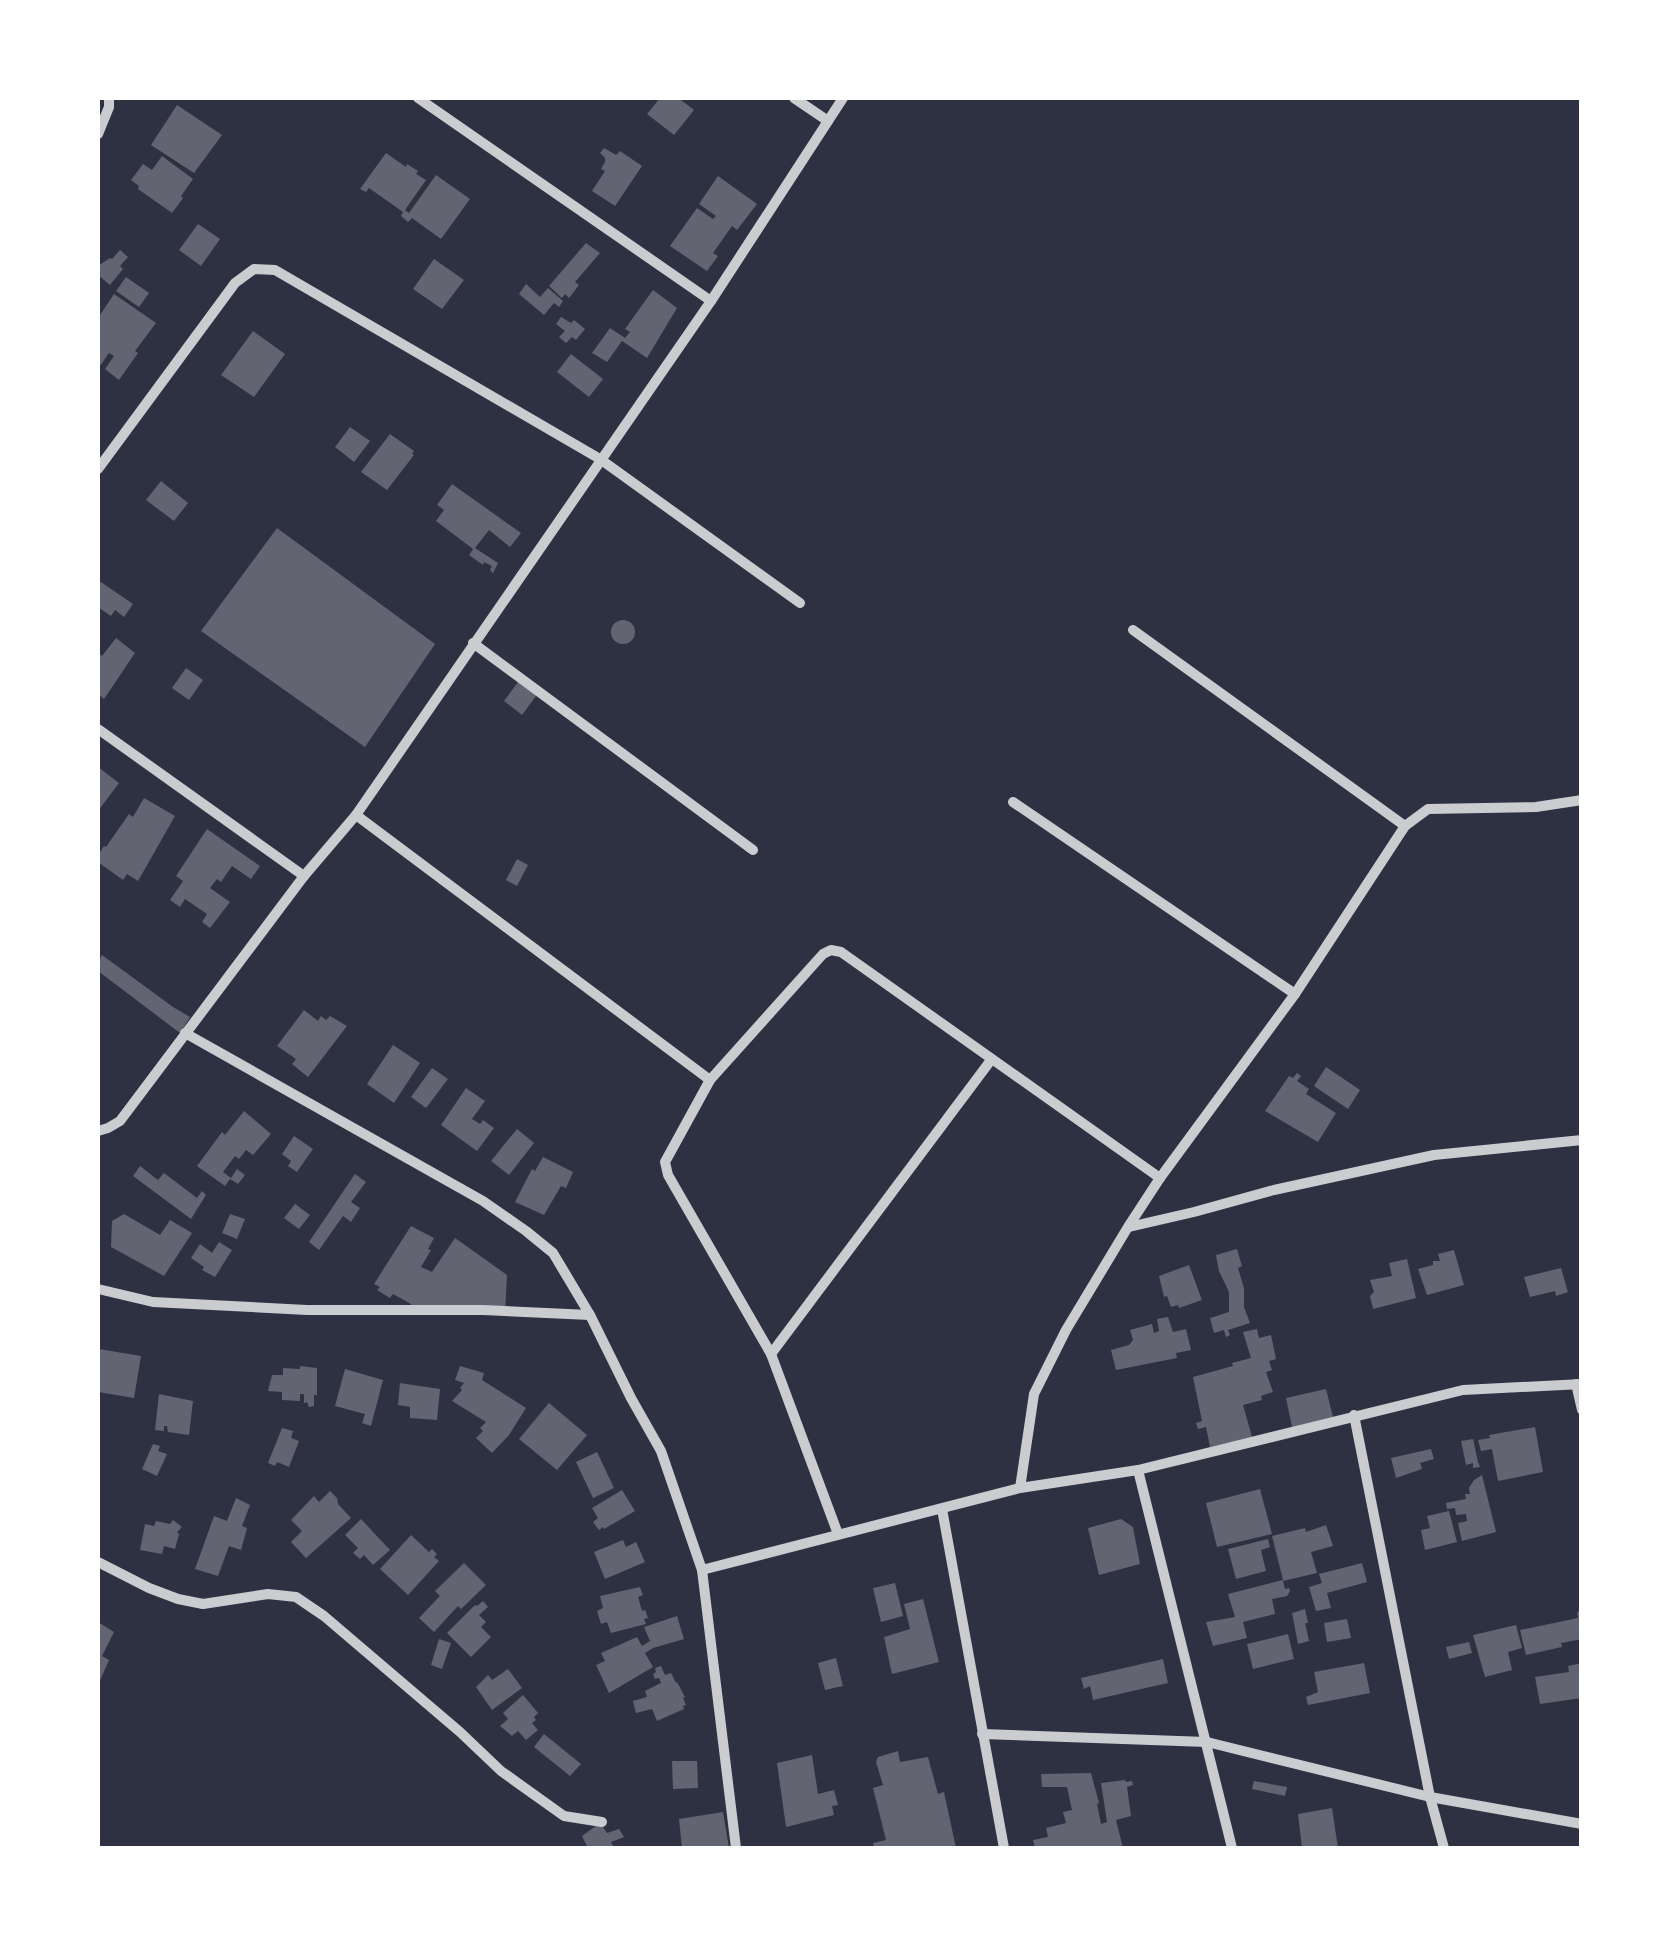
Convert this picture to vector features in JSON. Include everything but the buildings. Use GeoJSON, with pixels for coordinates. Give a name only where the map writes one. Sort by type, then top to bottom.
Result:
{"type":"FeatureCollection","features":[{"type":"Feature","properties":{"kind":"street"},"geometry":{"type":"LineString","coordinates":[[98,134],[108,98]]}},
{"type":"Feature","properties":{"kind":"street"},"geometry":{"type":"LineString","coordinates":[[418,98],[711,300]]}},
{"type":"Feature","properties":{"kind":"street"},"geometry":{"type":"LineString","coordinates":[[794,98],[828,121]]}},
{"type":"Feature","properties":{"kind":"street"},"geometry":{"type":"LineString","coordinates":[[103,1130],[120,1121],[304,876],[356,815],[711,300],[843,98]]}},
{"type":"Feature","properties":{"kind":"street"},"geometry":{"type":"LineString","coordinates":[[98,469],[236,283],[254,269],[274,270],[600,459],[800,602]]}},
{"type":"Feature","properties":{"kind":"street"},"geometry":{"type":"LineString","coordinates":[[1133,630],[1405,826]]}},
{"type":"Feature","properties":{"kind":"street"},"geometry":{"type":"LineString","coordinates":[[474,643],[753,850]]}},
{"type":"Feature","properties":{"kind":"street"},"geometry":{"type":"LineString","coordinates":[[98,729],[304,876]]}},
{"type":"Feature","properties":{"kind":"street"},"geometry":{"type":"LineString","coordinates":[[1020,1488],[1034,1394],[1066,1330],[1160,1178],[1294,994],[1405,826],[1428,809],[1536,807],[1582,800]]}},
{"type":"Feature","properties":{"kind":"street"},"geometry":{"type":"LineString","coordinates":[[1012,802],[1294,994]]}},
{"type":"Feature","properties":{"kind":"street"},"geometry":{"type":"LineString","coordinates":[[356,815],[710,1080]]}},
{"type":"Feature","properties":{"kind":"street"},"geometry":{"type":"LineString","coordinates":[[838,1534],[771,1354],[668,1175],[665,1162],[710,1080],[822,954],[831,950],[841,952],[1160,1178]]}},
{"type":"Feature","properties":{"kind":"street"},"geometry":{"type":"LineString","coordinates":[[186,1034],[483,1201],[553,1253],[661,1450],[702,1570],[736,1848]]}},
{"type":"Feature","properties":{"kind":"street"},"geometry":{"type":"LineString","coordinates":[[771,1354],[991,1060]]}},
{"type":"Feature","properties":{"kind":"street"},"geometry":{"type":"LineString","coordinates":[[1128,1227],[1434,1155],[1582,1140]]}},
{"type":"Feature","properties":{"kind":"street"},"geometry":{"type":"LineString","coordinates":[[98,1289],[153,1302],[306,1310],[483,1310],[590,1315]]}},
{"type":"Feature","properties":{"kind":"street"},"geometry":{"type":"LineString","coordinates":[[702,1570],[1020,1488],[1138,1470],[1463,1390],[1579,1384],[1582,1410]]}},
{"type":"Feature","properties":{"kind":"street"},"geometry":{"type":"LineString","coordinates":[[1354,1415],[1430,1797],[1444,1848]]}},
{"type":"Feature","properties":{"kind":"street"},"geometry":{"type":"LineString","coordinates":[[1138,1470],[1232,1848]]}},
{"type":"Feature","properties":{"kind":"street"},"geometry":{"type":"LineString","coordinates":[[942,1509],[1004,1848]]}},
{"type":"Feature","properties":{"kind":"street"},"geometry":{"type":"LineString","coordinates":[[98,1562],[163,1594],[203,1604],[268,1594],[296,1597],[324,1616],[534,1796],[564,1816],[602,1822]]}},
{"type":"Feature","properties":{"kind":"street"},"geometry":{"type":"LineString","coordinates":[[982,1734],[1208,1742],[1430,1797],[1582,1824]]}}]}
